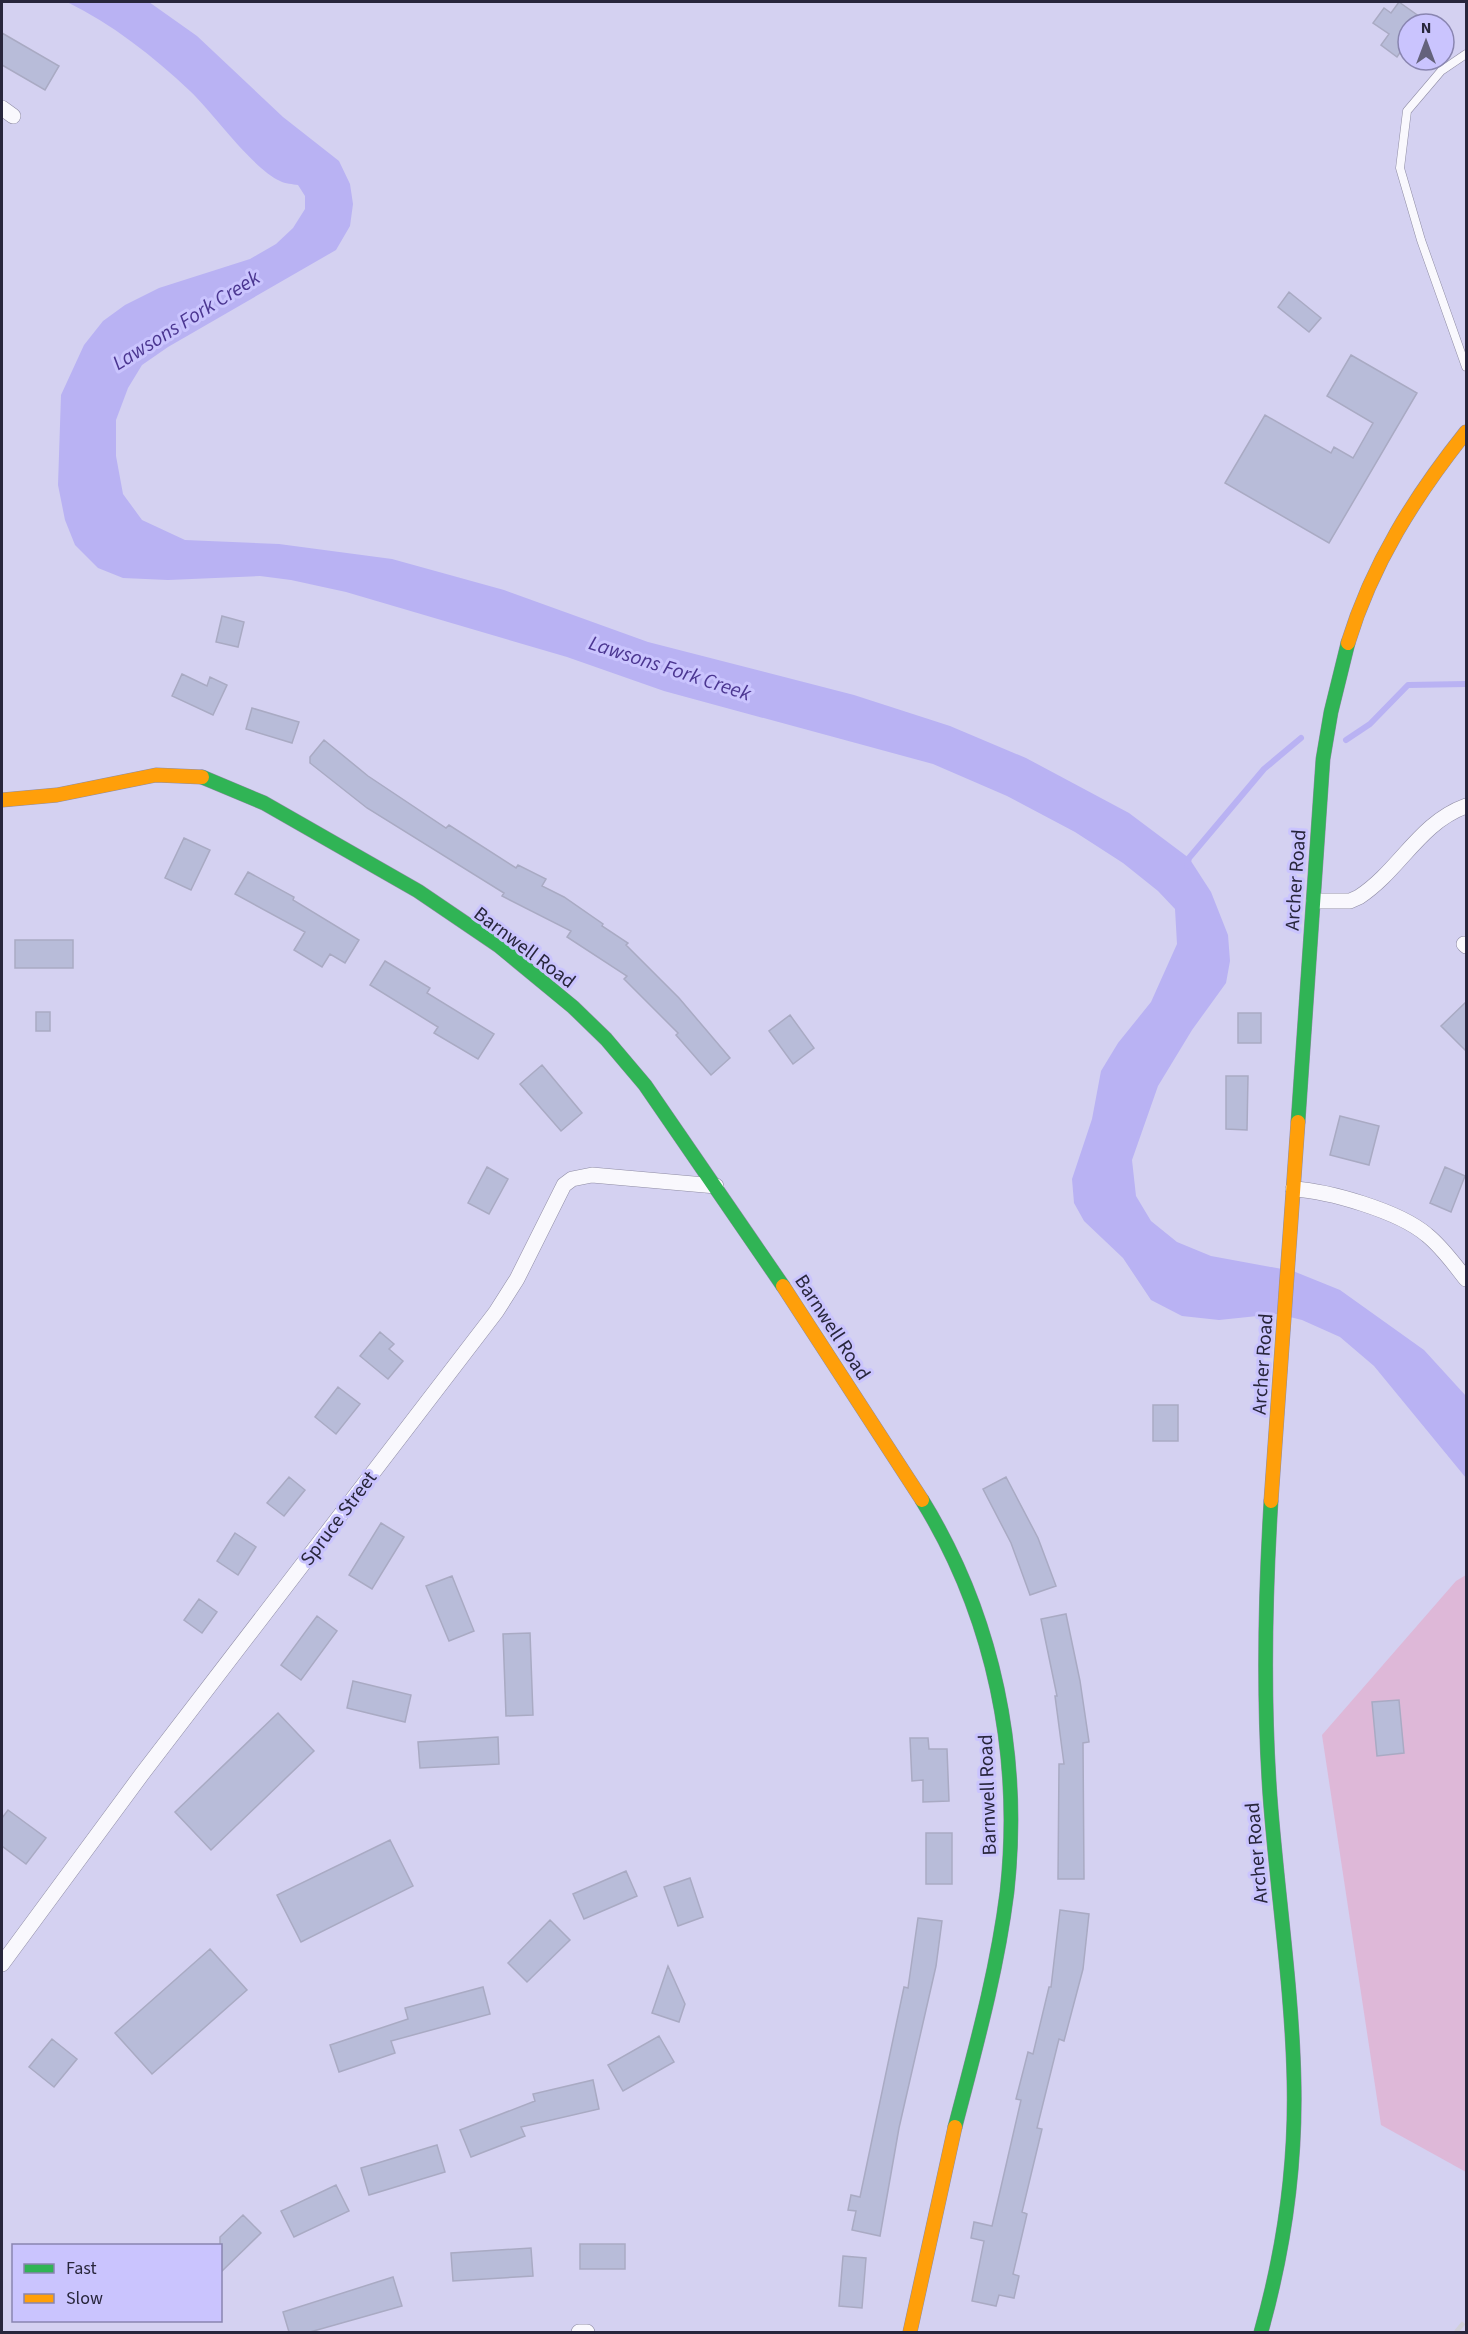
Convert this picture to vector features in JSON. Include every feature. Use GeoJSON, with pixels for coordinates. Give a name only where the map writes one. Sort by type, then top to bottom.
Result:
{"type":"FeatureCollection","features":[{"type":"Feature","properties":{"kind":"street","name":"Archer Road"},"geometry":{"type":"LineString","coordinates":[[1261,2332],[1276,2278],[1286,2224],[1294,2121],[1292,2043],[1270,1796],[1265,1680],[1267,1564],[1323,759],[1330,712],[1352,627],[1386,547],[1432,473],[1467,432]]}},
{"type":"Feature","properties":{"kind":"street","name":"Barnwell Road"},"geometry":{"type":"LineString","coordinates":[[2,800],[60,795],[169,773],[190,774],[242,791],[334,840],[477,932],[578,1011],[637,1074],[763,1254],[933,1521],[969,1593],[988,1648],[999,1694],[1006,1741],[1011,1836],[1002,1931],[910,2332]]}},
{"type":"Feature","properties":{"kind":"street"},"geometry":{"type":"LineString","coordinates":[[1314,901],[1350,901],[1359,897],[1407,853],[1425,830],[1440,819],[1467,806]]}},
{"type":"Feature","properties":{"kind":"street","name":"Spruce Street"},"geometry":{"type":"LineString","coordinates":[[2,1964],[142,1774],[496,1312],[517,1279],[564,1185],[572,1179],[592,1175],[716,1186]]}},
{"type":"Feature","properties":{"kind":"street"},"geometry":{"type":"LineString","coordinates":[[1293,1189],[1331,1195],[1402,1219],[1427,1235],[1467,1279]]}},
{"type":"Feature","properties":{"kind":"street"},"geometry":{"type":"LineString","coordinates":[[579,2332],[587,2332]]}},
{"type":"Feature","properties":{"kind":"lane"},"geometry":{"type":"LineString","coordinates":[[1467,54],[1441,71],[1407,111],[1400,168],[1421,240],[1467,367]]}},
{"type":"Feature","properties":{"kind":"shaded area"},"geometry":{"type":"Polygon","coordinates":[[[1466,1575],[1466,2172],[1381,2125],[1322,1735],[1456,1581],[1466,1575]]]}},
{"type":"Feature","properties":{"kind":"water","name":"Lawsons Fork Creek"},"geometry":{"type":"Polygon","coordinates":[[[67,2],[149,2],[197,36],[283,117],[339,161],[350,184],[353,204],[350,226],[336,250],[168,347],[142,365],[128,388],[116,420],[116,456],[123,494],[142,520],[185,540],[279,544],[392,559],[504,590],[648,642],[854,695],[950,726],[1026,758],[1129,813],[1189,858],[1211,892],[1228,935],[1230,961],[1226,983],[1192,1030],[1158,1086],[1132,1160],[1136,1196],[1151,1221],[1177,1242],[1211,1256],[1293,1271],[1340,1290],[1424,1350],[1466,1396],[1466,1478],[1374,1366],[1340,1337],[1302,1320],[1278,1314],[1219,1320],[1182,1316],[1151,1300],[1123,1258],[1084,1221],[1074,1203],[1072,1179],[1092,1119],[1101,1071],[1118,1043],[1151,1002],[1177,944],[1175,909],[1158,891],[1123,863],[1075,832],[1007,796],[933,764],[664,691],[567,657],[346,592],[260,576],[168,580],[123,578],[98,568],[75,545],[65,520],[58,485],[61,395],[84,345],[103,321],[125,305],[159,288],[250,259],[276,244],[293,228],[305,209],[305,196],[298,185],[280,181],[258,165],[200,101],[162,65],[100,20],[67,2]]]}},
{"type":"Feature","properties":{"kind":"building"},"geometry":{"type":"Polygon","coordinates":[[[1399,2],[1413,12],[1396,12],[1396,56],[1381,45],[1389,34],[1373,23],[1384,8],[1391,13],[1399,2]]]}},
{"type":"Feature","properties":{"kind":"building"},"geometry":{"type":"Polygon","coordinates":[[[2,33],[59,66],[45,90],[2,65],[2,33]]]}},
{"type":"Feature","properties":{"kind":"building"},"geometry":{"type":"Polygon","coordinates":[[[1289,292],[1321,318],[1309,332],[1278,307],[1289,292]]]}},
{"type":"Feature","properties":{"kind":"building"},"geometry":{"type":"Polygon","coordinates":[[[1351,355],[1417,393],[1329,543],[1225,483],[1265,415],[1331,453],[1334,447],[1353,458],[1373,423],[1327,396],[1351,355]]]}},
{"type":"Feature","properties":{"kind":"building"},"geometry":{"type":"Polygon","coordinates":[[[222,616],[244,622],[238,647],[216,642],[222,616]]]}},
{"type":"Feature","properties":{"kind":"building"},"geometry":{"type":"Polygon","coordinates":[[[182,674],[207,686],[210,677],[227,685],[213,715],[172,696],[182,674]]]}},
{"type":"Feature","properties":{"kind":"building"},"geometry":{"type":"Polygon","coordinates":[[[252,708],[299,722],[292,743],[246,729],[252,708]]]}},
{"type":"Feature","properties":{"kind":"building"},"geometry":{"type":"Polygon","coordinates":[[[324,740],[368,776],[446,828],[449,825],[516,868],[518,865],[546,879],[542,886],[564,897],[628,943],[626,945],[679,998],[730,1058],[711,1075],[676,1035],[678,1033],[624,979],[627,976],[567,937],[571,931],[502,896],[504,893],[367,808],[310,763],[310,757],[324,740]]]}},
{"type":"Feature","properties":{"kind":"building"},"geometry":{"type":"Polygon","coordinates":[[[184,838],[210,850],[191,890],[165,878],[184,838]]]}},
{"type":"Feature","properties":{"kind":"building"},"geometry":{"type":"Polygon","coordinates":[[[248,872],[294,897],[293,900],[359,940],[345,963],[330,954],[322,967],[294,950],[305,932],[235,894],[248,872]]]}},
{"type":"Feature","properties":{"kind":"building"},"geometry":{"type":"Polygon","coordinates":[[[15,940],[73,940],[73,968],[15,968],[15,940]]]}},
{"type":"Feature","properties":{"kind":"building"},"geometry":{"type":"Polygon","coordinates":[[[385,961],[430,988],[427,993],[494,1034],[478,1059],[434,1033],[438,1027],[370,985],[385,961]]]}},
{"type":"Feature","properties":{"kind":"building"},"geometry":{"type":"Polygon","coordinates":[[[1467,1001],[1467,1052],[1441,1026],[1467,1001]]]}},
{"type":"Feature","properties":{"kind":"building"},"geometry":{"type":"Polygon","coordinates":[[[36,1012],[50,1012],[50,1031],[36,1031],[36,1012]]]}},
{"type":"Feature","properties":{"kind":"building"},"geometry":{"type":"Polygon","coordinates":[[[1238,1013],[1261,1013],[1261,1043],[1238,1043],[1238,1013]]]}},
{"type":"Feature","properties":{"kind":"building"},"geometry":{"type":"Polygon","coordinates":[[[790,1015],[814,1048],[793,1064],[769,1031],[790,1015]]]}},
{"type":"Feature","properties":{"kind":"building"},"geometry":{"type":"Polygon","coordinates":[[[542,1065],[582,1113],[561,1131],[520,1084],[542,1065]]]}},
{"type":"Feature","properties":{"kind":"building"},"geometry":{"type":"Polygon","coordinates":[[[1226,1076],[1248,1076],[1247,1130],[1226,1129],[1226,1076]]]}},
{"type":"Feature","properties":{"kind":"building"},"geometry":{"type":"Polygon","coordinates":[[[1340,1116],[1379,1126],[1369,1165],[1330,1155],[1340,1116]]]}},
{"type":"Feature","properties":{"kind":"building"},"geometry":{"type":"Polygon","coordinates":[[[487,1167],[508,1179],[489,1214],[468,1203],[487,1167]]]}},
{"type":"Feature","properties":{"kind":"building"},"geometry":{"type":"Polygon","coordinates":[[[1445,1167],[1465,1176],[1451,1212],[1430,1203],[1445,1167]]]}},
{"type":"Feature","properties":{"kind":"building"},"geometry":{"type":"Polygon","coordinates":[[[380,1332],[394,1344],[389,1349],[403,1361],[388,1379],[360,1356],[380,1332]]]}},
{"type":"Feature","properties":{"kind":"building"},"geometry":{"type":"Polygon","coordinates":[[[338,1387],[360,1404],[336,1434],[315,1417],[338,1387]]]}},
{"type":"Feature","properties":{"kind":"building"},"geometry":{"type":"Polygon","coordinates":[[[1153,1405],[1178,1405],[1178,1441],[1153,1441],[1153,1405]]]}},
{"type":"Feature","properties":{"kind":"building"},"geometry":{"type":"Polygon","coordinates":[[[289,1477],[305,1490],[284,1516],[267,1503],[289,1477]]]}},
{"type":"Feature","properties":{"kind":"building"},"geometry":{"type":"Polygon","coordinates":[[[1006,1477],[1038,1538],[1056,1586],[1030,1595],[1011,1543],[983,1489],[1006,1477]]]}},
{"type":"Feature","properties":{"kind":"building"},"geometry":{"type":"Polygon","coordinates":[[[381,1523],[404,1537],[372,1589],[349,1575],[381,1523]]]}},
{"type":"Feature","properties":{"kind":"building"},"geometry":{"type":"Polygon","coordinates":[[[235,1533],[256,1547],[238,1575],[217,1561],[235,1533]]]}},
{"type":"Feature","properties":{"kind":"building"},"geometry":{"type":"Polygon","coordinates":[[[452,1576],[474,1631],[449,1641],[426,1586],[452,1576]]]}},
{"type":"Feature","properties":{"kind":"building"},"geometry":{"type":"Polygon","coordinates":[[[199,1599],[217,1612],[202,1633],[184,1620],[199,1599]]]}},
{"type":"Feature","properties":{"kind":"building"},"geometry":{"type":"Polygon","coordinates":[[[1066,1614],[1080,1681],[1089,1742],[1083,1743],[1084,1879],[1058,1879],[1059,1764],[1064,1764],[1055,1696],[1057,1696],[1041,1619],[1066,1614]]]}},
{"type":"Feature","properties":{"kind":"building"},"geometry":{"type":"Polygon","coordinates":[[[317,1616],[337,1631],[301,1680],[281,1665],[317,1616]]]}},
{"type":"Feature","properties":{"kind":"building"},"geometry":{"type":"Polygon","coordinates":[[[530,1633],[533,1715],[506,1716],[503,1634],[530,1633]]]}},
{"type":"Feature","properties":{"kind":"building"},"geometry":{"type":"Polygon","coordinates":[[[353,1681],[411,1695],[405,1722],[347,1708],[353,1681]]]}},
{"type":"Feature","properties":{"kind":"building"},"geometry":{"type":"Polygon","coordinates":[[[1399,1700],[1404,1753],[1377,1756],[1372,1702],[1399,1700]]]}},
{"type":"Feature","properties":{"kind":"building"},"geometry":{"type":"Polygon","coordinates":[[[278,1713],[314,1751],[211,1850],[175,1812],[278,1713]]]}},
{"type":"Feature","properties":{"kind":"building"},"geometry":{"type":"Polygon","coordinates":[[[498,1737],[499,1764],[420,1768],[418,1742],[498,1737]]]}},
{"type":"Feature","properties":{"kind":"building"},"geometry":{"type":"Polygon","coordinates":[[[910,1738],[928,1738],[929,1749],[947,1749],[949,1801],[923,1802],[923,1780],[912,1781],[910,1738]]]}},
{"type":"Feature","properties":{"kind":"building"},"geometry":{"type":"Polygon","coordinates":[[[8,1810],[46,1838],[26,1864],[2,1846],[2,1818],[8,1810]]]}},
{"type":"Feature","properties":{"kind":"building"},"geometry":{"type":"Polygon","coordinates":[[[926,1833],[952,1833],[952,1884],[926,1884],[926,1833]]]}},
{"type":"Feature","properties":{"kind":"building"},"geometry":{"type":"Polygon","coordinates":[[[390,1840],[413,1886],[301,1942],[277,1895],[390,1840]]]}},
{"type":"Feature","properties":{"kind":"building"},"geometry":{"type":"Polygon","coordinates":[[[626,1871],[637,1896],[584,1919],[573,1894],[626,1871]]]}},
{"type":"Feature","properties":{"kind":"building"},"geometry":{"type":"Polygon","coordinates":[[[690,1878],[703,1917],[678,1926],[664,1887],[690,1878]]]}},
{"type":"Feature","properties":{"kind":"building"},"geometry":{"type":"Polygon","coordinates":[[[1060,1910],[1089,1914],[1083,1969],[1064,2041],[1059,2039],[1037,2128],[1042,2129],[1022,2212],[1027,2214],[1013,2274],[1019,2276],[1014,2298],[999,2295],[996,2306],[972,2301],[984,2241],[971,2238],[974,2222],[992,2226],[1021,2100],[1016,2099],[1028,2052],[1033,2054],[1049,1987],[1051,1987],[1060,1910]]]}},
{"type":"Feature","properties":{"kind":"building"},"geometry":{"type":"Polygon","coordinates":[[[918,1918],[942,1921],[936,1966],[899,2128],[880,2236],[852,2230],[856,2211],[848,2210],[851,2195],[860,2197],[904,1987],[908,1988],[918,1918]]]}},
{"type":"Feature","properties":{"kind":"building"},"geometry":{"type":"Polygon","coordinates":[[[550,1920],[570,1940],[527,1982],[508,1963],[550,1920]]]}},
{"type":"Feature","properties":{"kind":"building"},"geometry":{"type":"Polygon","coordinates":[[[210,1949],[247,1990],[152,2074],[115,2033],[210,1949]]]}},
{"type":"Feature","properties":{"kind":"building"},"geometry":{"type":"Polygon","coordinates":[[[668,1966],[685,2004],[679,2022],[652,2013],[668,1966]]]}},
{"type":"Feature","properties":{"kind":"building"},"geometry":{"type":"Polygon","coordinates":[[[483,1987],[490,2014],[391,2041],[395,2053],[339,2072],[330,2045],[408,2019],[405,2008],[483,1987]]]}},
{"type":"Feature","properties":{"kind":"building"},"geometry":{"type":"Polygon","coordinates":[[[659,2036],[674,2062],[623,2091],[608,2065],[659,2036]]]}},
{"type":"Feature","properties":{"kind":"building"},"geometry":{"type":"Polygon","coordinates":[[[52,2039],[77,2059],[54,2087],[29,2067],[52,2039]]]}},
{"type":"Feature","properties":{"kind":"building"},"geometry":{"type":"Polygon","coordinates":[[[593,2080],[599,2109],[521,2127],[525,2136],[471,2157],[460,2130],[535,2101],[533,2094],[593,2080]]]}},
{"type":"Feature","properties":{"kind":"building"},"geometry":{"type":"Polygon","coordinates":[[[437,2145],[445,2172],[369,2195],[361,2168],[437,2145]]]}},
{"type":"Feature","properties":{"kind":"building"},"geometry":{"type":"Polygon","coordinates":[[[336,2185],[349,2211],[294,2237],[281,2211],[336,2185]]]}},
{"type":"Feature","properties":{"kind":"building"},"geometry":{"type":"Polygon","coordinates":[[[243,2215],[261,2233],[222,2271],[220,2237],[243,2215]]]}},
{"type":"Feature","properties":{"kind":"building"},"geometry":{"type":"Polygon","coordinates":[[[580,2244],[625,2244],[625,2269],[580,2269],[580,2244]]]}},
{"type":"Feature","properties":{"kind":"building"},"geometry":{"type":"Polygon","coordinates":[[[531,2248],[533,2276],[453,2281],[451,2253],[531,2248]]]}},
{"type":"Feature","properties":{"kind":"building"},"geometry":{"type":"Polygon","coordinates":[[[843,2256],[866,2258],[862,2308],[839,2306],[843,2256]]]}},
{"type":"Feature","properties":{"kind":"building"},"geometry":{"type":"Polygon","coordinates":[[[393,2277],[402,2306],[310,2332],[289,2332],[283,2312],[393,2277]]]}},
{"type":"Feature","properties":{"kind":"waterway"},"geometry":{"type":"LineString","coordinates":[[1346,740],[1370,724],[1408,685],[1466,684]]}},
{"type":"Feature","properties":{"kind":"waterway"},"geometry":{"type":"LineString","coordinates":[[1187,866],[1189,858],[1264,769],[1301,738]]}},
{"type":"Feature","properties":{"kind":"railway"},"geometry":{"type":"LineString","coordinates":[[1456,2332],[1466,2320]]}},
{"type":"Feature","properties":{"kind":"traffic: fast"},"geometry":{"type":"LineString","coordinates":[[1298,1122],[1323,759],[1331,712],[1348,643]]}},
{"type":"Feature","properties":{"kind":"traffic: fast"},"geometry":{"type":"LineString","coordinates":[[202,777],[264,803],[418,891],[499,946],[573,1007],[606,1039],[645,1085],[783,1286]]}},
{"type":"Feature","properties":{"kind":"traffic: fast"},"geometry":{"type":"LineString","coordinates":[[922,1500],[947,1545],[968,1591],[984,1639],[997,1688],[1006,1739],[1010,1789],[1011,1841],[1003,1922],[985,2011],[955,2127]]}},
{"type":"Feature","properties":{"kind":"traffic: fast"},"geometry":{"type":"LineString","coordinates":[[1261,2332],[1276,2270],[1287,2208],[1294,2113],[1293,2045],[1273,1832],[1266,1722],[1266,1612],[1271,1501]]}},
{"type":"Feature","properties":{"kind":"traffic: slow"},"geometry":{"type":"LineString","coordinates":[[1348,643],[1382,558],[1429,481],[1466,432]]}},
{"type":"Feature","properties":{"kind":"traffic: slow"},"geometry":{"type":"LineString","coordinates":[[2,800],[57,795],[156,775],[202,777]]}},
{"type":"Feature","properties":{"kind":"traffic: slow"},"geometry":{"type":"LineString","coordinates":[[1271,1501],[1298,1122]]}},
{"type":"Feature","properties":{"kind":"traffic: slow"},"geometry":{"type":"LineString","coordinates":[[783,1286],[922,1500]]}},
{"type":"Feature","properties":{"kind":"traffic: slow"},"geometry":{"type":"LineString","coordinates":[[910,2332],[955,2127]]}}]}
